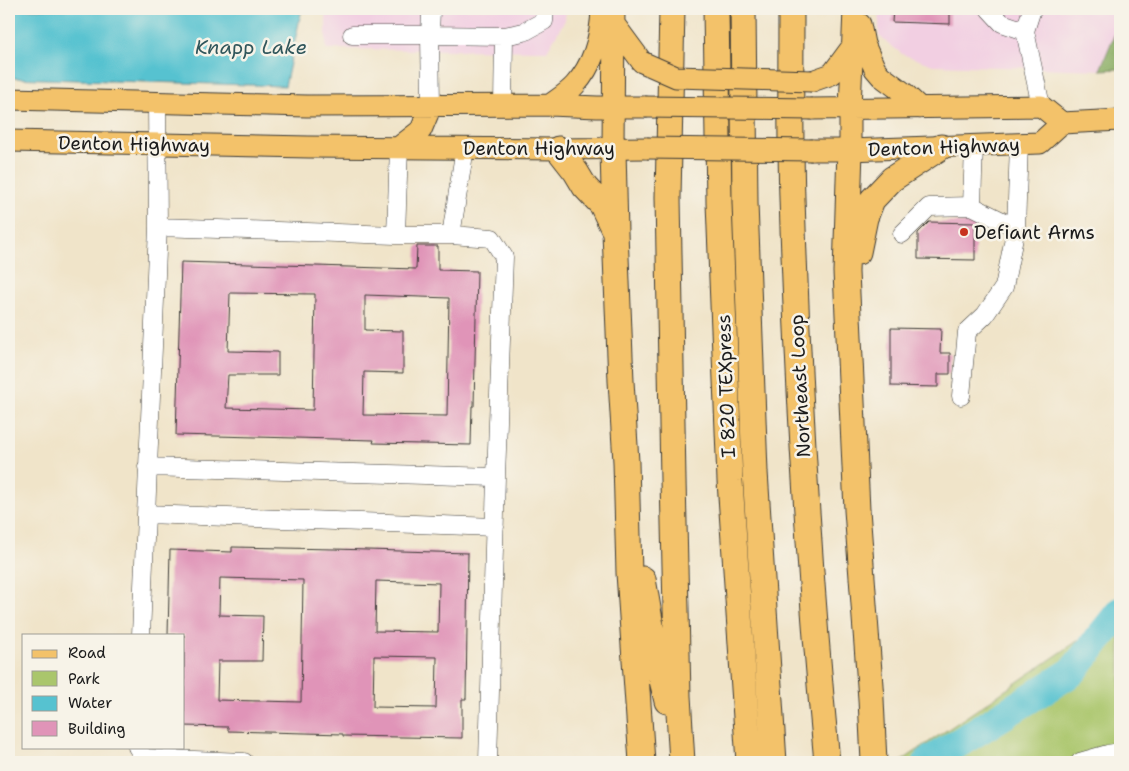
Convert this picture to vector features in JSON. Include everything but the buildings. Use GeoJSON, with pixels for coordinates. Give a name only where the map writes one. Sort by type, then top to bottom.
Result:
{"type":"FeatureCollection","features":[{"type":"Feature","properties":{"kind":"highway"},"geometry":{"type":"LineString","coordinates":[[672,9],[669,226],[672,480],[681,762]]}},
{"type":"Feature","properties":{"kind":"highway","name":"I 820 TEXpress"},"geometry":{"type":"LineString","coordinates":[[716,9],[719,203],[730,481],[749,762]]}},
{"type":"Feature","properties":{"kind":"highway","name":"I 820 TEXpress"},"geometry":{"type":"LineString","coordinates":[[743,9],[745,203],[755,472],[774,762]]}},
{"type":"Feature","properties":{"kind":"highway","name":"Northeast Loop"},"geometry":{"type":"LineString","coordinates":[[791,9],[793,227],[804,465],[827,762]]}},
{"type":"Feature","properties":{"kind":"highway"},"geometry":{"type":"LineString","coordinates":[[846,272],[856,261],[865,218],[872,200],[892,179],[941,147]]}},
{"type":"Feature","properties":{"kind":"highway"},"geometry":{"type":"LineString","coordinates":[[558,149],[585,187],[602,205],[615,232]]}},
{"type":"Feature","properties":{"kind":"highway"},"geometry":{"type":"LineString","coordinates":[[613,149],[626,462],[636,501],[636,572],[642,762]]}},
{"type":"Feature","properties":{"kind":"highway"},"geometry":{"type":"LineString","coordinates":[[850,150],[846,272],[857,510],[874,762]]}},
{"type":"Feature","properties":{"kind":"highway"},"geometry":{"type":"LineString","coordinates":[[636,572],[681,762]]}},
{"type":"Feature","properties":{"kind":"main road"},"geometry":{"type":"LineString","coordinates":[[850,150],[852,47],[855,9]]}},
{"type":"Feature","properties":{"kind":"main road"},"geometry":{"type":"LineString","coordinates":[[855,9],[864,44],[875,69],[920,108]]}},
{"type":"Feature","properties":{"kind":"main road"},"geometry":{"type":"LineString","coordinates":[[610,14],[642,62],[676,77],[812,81],[832,74],[852,47]]}},
{"type":"Feature","properties":{"kind":"main road"},"geometry":{"type":"LineString","coordinates":[[550,105],[575,86],[589,67],[610,14]]}},
{"type":"Feature","properties":{"kind":"main road"},"geometry":{"type":"LineString","coordinates":[[610,14],[613,149]]}},
{"type":"Feature","properties":{"kind":"main road","name":"Denton Highway"},"geometry":{"type":"LineString","coordinates":[[9,99],[157,104],[308,106],[550,105],[613,108],[850,109],[1041,106]]}},
{"type":"Feature","properties":{"kind":"main road"},"geometry":{"type":"LineString","coordinates":[[399,147],[421,130],[431,106]]}},
{"type":"Feature","properties":{"kind":"main road"},"geometry":{"type":"LineString","coordinates":[[1041,106],[1072,123],[1120,120]]}},
{"type":"Feature","properties":{"kind":"main road","name":"Denton Highway"},"geometry":{"type":"LineString","coordinates":[[9,141],[158,145],[850,150],[1040,143],[1072,123]]}},
{"type":"Feature","properties":{"kind":"lane"},"geometry":{"type":"LineString","coordinates":[[430,9],[431,106]]}},
{"type":"Feature","properties":{"kind":"lane"},"geometry":{"type":"LineString","coordinates":[[352,34],[504,36],[524,32],[544,21],[545,9]]}},
{"type":"Feature","properties":{"kind":"lane"},"geometry":{"type":"LineString","coordinates":[[989,9],[1002,22],[1025,31]]}},
{"type":"Feature","properties":{"kind":"lane"},"geometry":{"type":"LineString","coordinates":[[1032,9],[1025,31],[1041,106]]}},
{"type":"Feature","properties":{"kind":"lane"},"geometry":{"type":"LineString","coordinates":[[503,105],[504,36]]}},
{"type":"Feature","properties":{"kind":"lane"},"geometry":{"type":"LineString","coordinates":[[141,634],[158,226],[157,104]]}},
{"type":"Feature","properties":{"kind":"lane"},"geometry":{"type":"LineString","coordinates":[[961,396],[967,332],[985,315],[1004,287],[1016,228],[1019,144]]}},
{"type":"Feature","properties":{"kind":"lane"},"geometry":{"type":"LineString","coordinates":[[972,206],[974,145]]}},
{"type":"Feature","properties":{"kind":"lane"},"geometry":{"type":"LineString","coordinates":[[396,235],[399,147]]}},
{"type":"Feature","properties":{"kind":"lane"},"geometry":{"type":"LineString","coordinates":[[452,235],[465,148]]}},
{"type":"Feature","properties":{"kind":"lane"},"geometry":{"type":"LineString","coordinates":[[902,234],[929,207],[972,206],[1016,228]]}},
{"type":"Feature","properties":{"kind":"lane"},"geometry":{"type":"LineString","coordinates":[[158,226],[396,235],[452,235],[492,238],[504,257],[488,762]]}},
{"type":"Feature","properties":{"kind":"lane"},"geometry":{"type":"LineString","coordinates":[[147,468],[496,477]]}},
{"type":"Feature","properties":{"kind":"lane"},"geometry":{"type":"LineString","coordinates":[[146,514],[495,527]]}},
{"type":"Feature","properties":{"kind":"lane"},"geometry":{"type":"LineString","coordinates":[[138,748],[144,758],[244,762]]}},
{"type":"Feature","properties":{"kind":"lane"},"geometry":{"type":"LineString","coordinates":[[1080,762],[1120,752]]}},
{"type":"Feature","properties":{"kind":"shaded area"},"geometry":{"type":"Polygon","coordinates":[[[326,9],[566,9],[565,20],[547,51],[326,49],[326,9]]]}},
{"type":"Feature","properties":{"kind":"shaded area"},"geometry":{"type":"Polygon","coordinates":[[[879,9],[1120,9],[1120,21],[1100,70],[933,65],[902,54],[879,36],[879,9]]]}},
{"type":"Feature","properties":{"kind":"green space"},"geometry":{"type":"Polygon","coordinates":[[[1120,21],[1120,69],[1100,70],[1120,21]]]}},
{"type":"Feature","properties":{"kind":"green space"},"geometry":{"type":"Polygon","coordinates":[[[1120,612],[1120,762],[900,762],[1120,612]]]}},
{"type":"Feature","properties":{"kind":"water","name":"Knapp Lake"},"geometry":{"type":"Polygon","coordinates":[[[9,9],[302,9],[285,86],[9,78],[9,9]]]}},
{"type":"Feature","properties":{"kind":"waterway"},"geometry":{"type":"LineString","coordinates":[[928,762],[1072,672],[1120,612]]}},
{"type":"Feature","properties":{"kind":"place","name":"Defiant Arms"},"geometry":{"type":"Point","coordinates":[964,232]}}]}
